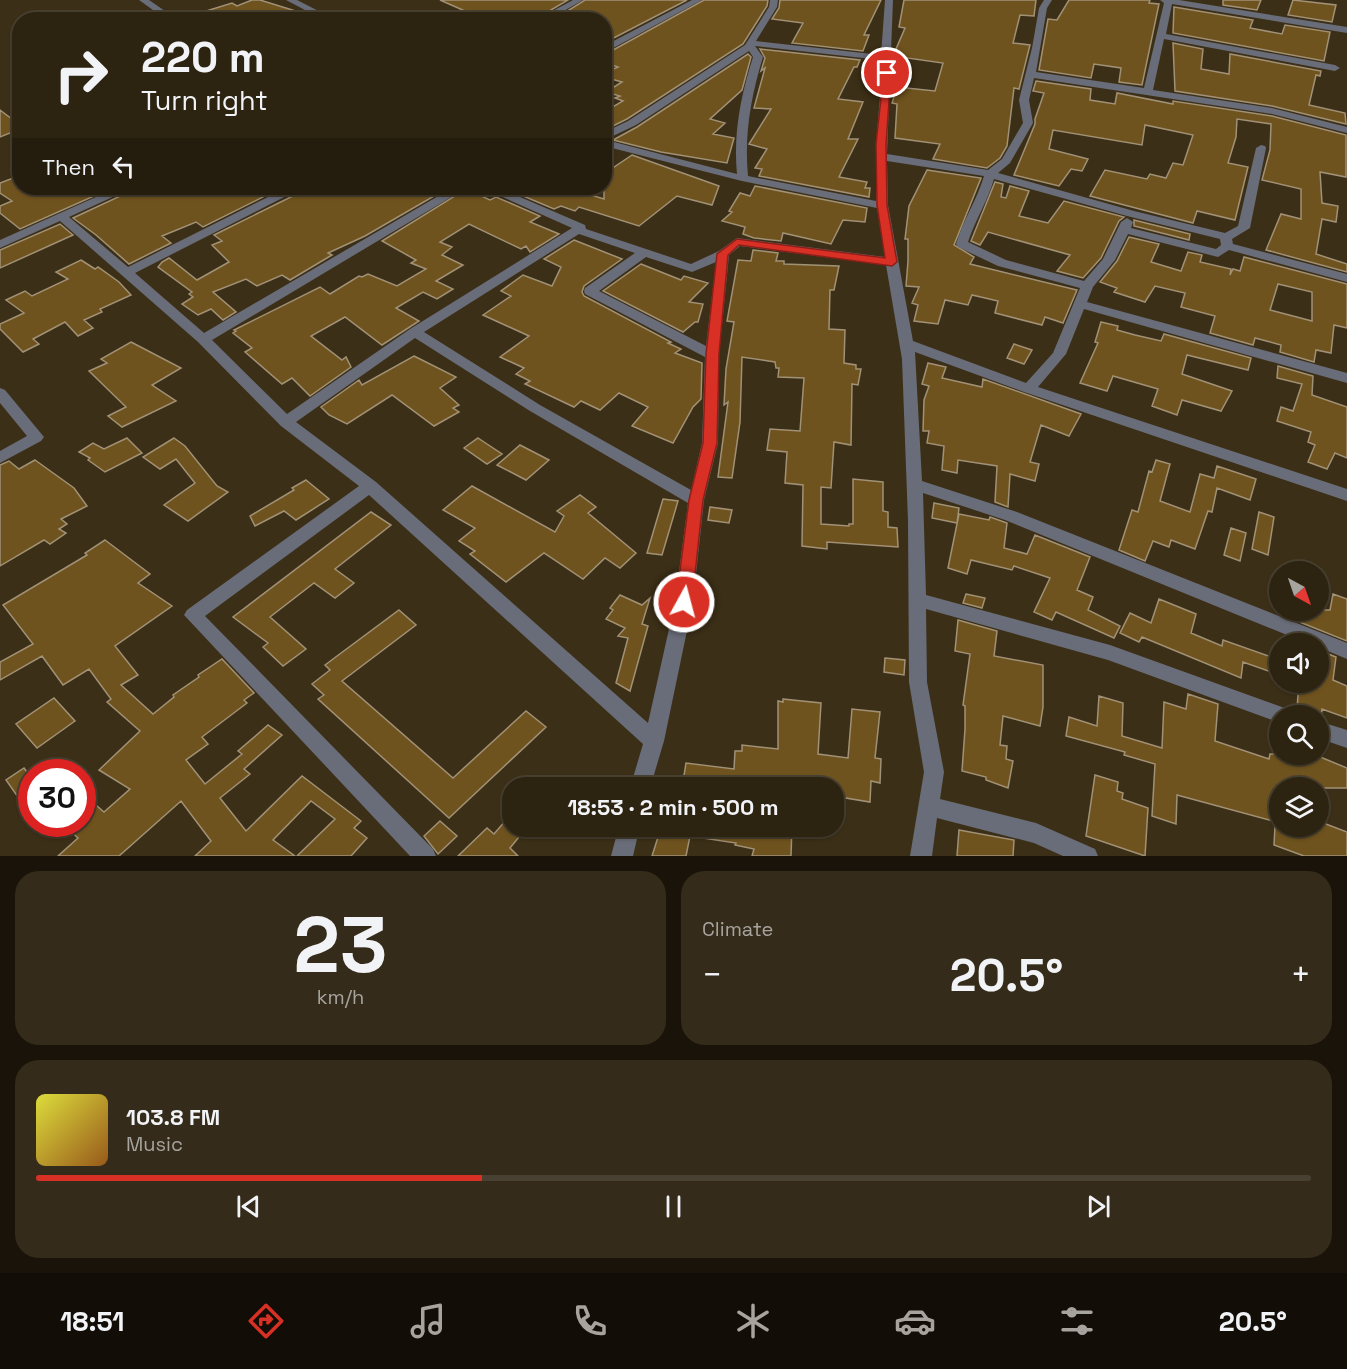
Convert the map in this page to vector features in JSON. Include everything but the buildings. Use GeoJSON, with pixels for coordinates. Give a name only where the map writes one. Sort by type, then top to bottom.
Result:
{"type":"FeatureCollection","features":[{"type":"Feature","properties":{"kind":"street"},"geometry":{"type":"LineString","coordinates":[[143,0],[162,12]]}},
{"type":"Feature","properties":{"kind":"street"},"geometry":{"type":"LineString","coordinates":[[290,0],[315,12]]}},
{"type":"Feature","properties":{"kind":"street"},"geometry":{"type":"LineString","coordinates":[[556,12],[579,0]]}},
{"type":"Feature","properties":{"kind":"street"},"geometry":{"type":"LineString","coordinates":[[612,46],[698,0]]}},
{"type":"Feature","properties":{"kind":"street"},"geometry":{"type":"LineString","coordinates":[[612,131],[632,123],[750,45],[773,7],[774,0]]}},
{"type":"Feature","properties":{"kind":"street"},"geometry":{"type":"LineString","coordinates":[[889,0],[885,58],[887,73],[882,205],[909,359],[918,682],[934,772],[921,856]]}},
{"type":"Feature","properties":{"kind":"street"},"geometry":{"type":"LineString","coordinates":[[1048,0],[1043,8],[1037,48],[1024,100],[1028,123],[1006,161],[990,174],[985,192],[968,223],[962,244],[1002,263],[1087,286]]}},
{"type":"Feature","properties":{"kind":"street"},"geometry":{"type":"LineString","coordinates":[[1148,91],[1162,36],[1167,0],[1347,30]]}},
{"type":"Feature","properties":{"kind":"street"},"geometry":{"type":"LineString","coordinates":[[1162,36],[1335,68]]}},
{"type":"Feature","properties":{"kind":"street"},"geometry":{"type":"LineString","coordinates":[[750,45],[885,58]]}},
{"type":"Feature","properties":{"kind":"street"},"geometry":{"type":"LineString","coordinates":[[743,178],[740,157],[742,122],[758,57],[750,45]]}},
{"type":"Feature","properties":{"kind":"street"},"geometry":{"type":"LineString","coordinates":[[1030,74],[1272,111],[1347,130]]}},
{"type":"Feature","properties":{"kind":"street"},"geometry":{"type":"LineString","coordinates":[[612,145],[655,158],[743,178],[882,205]]}},
{"type":"Feature","properties":{"kind":"street"},"geometry":{"type":"LineString","coordinates":[[1124,230],[1218,253],[1227,241],[1244,228],[1261,148]]}},
{"type":"Feature","properties":{"kind":"street"},"geometry":{"type":"LineString","coordinates":[[882,158],[990,174],[1227,241],[1261,257],[1347,278]]}},
{"type":"Feature","properties":{"kind":"street"},"geometry":{"type":"LineString","coordinates":[[0,244],[108,195]]}},
{"type":"Feature","properties":{"kind":"street"},"geometry":{"type":"LineString","coordinates":[[126,273],[280,195]]}},
{"type":"Feature","properties":{"kind":"street"},"geometry":{"type":"LineString","coordinates":[[203,339],[447,195]]}},
{"type":"Feature","properties":{"kind":"street"},"geometry":{"type":"LineString","coordinates":[[286,422],[415,332],[581,228],[507,195]]}},
{"type":"Feature","properties":{"kind":"street"},"geometry":{"type":"LineString","coordinates":[[1029,389],[1059,354],[1087,286],[1109,260],[1131,214]]}},
{"type":"Feature","properties":{"kind":"street"},"geometry":{"type":"LineString","coordinates":[[61,216],[203,339],[286,422],[370,486],[654,741]]}},
{"type":"Feature","properties":{"kind":"street"},"geometry":{"type":"LineString","coordinates":[[578,230],[692,268],[723,254],[737,242],[892,262]]}},
{"type":"Feature","properties":{"kind":"street"},"geometry":{"type":"LineString","coordinates":[[644,252],[590,291],[712,354]]}},
{"type":"Feature","properties":{"kind":"street"},"geometry":{"type":"LineString","coordinates":[[643,777],[654,741],[684,602],[696,500],[710,443],[712,354],[723,254]]}},
{"type":"Feature","properties":{"kind":"street"},"geometry":{"type":"LineString","coordinates":[[1079,304],[1347,378]]}},
{"type":"Feature","properties":{"kind":"street"},"geometry":{"type":"LineString","coordinates":[[415,332],[534,408],[696,500]]}},
{"type":"Feature","properties":{"kind":"street"},"geometry":{"type":"LineString","coordinates":[[907,344],[1029,389],[1347,495]]}},
{"type":"Feature","properties":{"kind":"street"},"geometry":{"type":"LineString","coordinates":[[0,393],[36,437],[0,458]]}},
{"type":"Feature","properties":{"kind":"street"},"geometry":{"type":"LineString","coordinates":[[914,484],[1011,516],[1347,651]]}},
{"type":"Feature","properties":{"kind":"street"},"geometry":{"type":"LineString","coordinates":[[370,486],[193,615],[424,856]]}},
{"type":"Feature","properties":{"kind":"street"},"geometry":{"type":"LineString","coordinates":[[917,600],[1110,653],[1269,711]]}},
{"type":"Feature","properties":{"kind":"street"},"geometry":{"type":"LineString","coordinates":[[1329,733],[1347,739]]}},
{"type":"Feature","properties":{"kind":"street"},"geometry":{"type":"LineString","coordinates":[[927,806],[1036,833],[1087,856]]}},
{"type":"Feature","properties":{"kind":"street"},"geometry":{"type":"LineString","coordinates":[[622,856],[627,837]]}},
{"type":"Feature","properties":{"kind":"route"},"geometry":{"type":"LineString","coordinates":[[684,602],[696,500],[710,443],[712,354],[723,254],[737,242],[785,246],[892,262],[882,205],[881,144],[887,73]]}}]}
